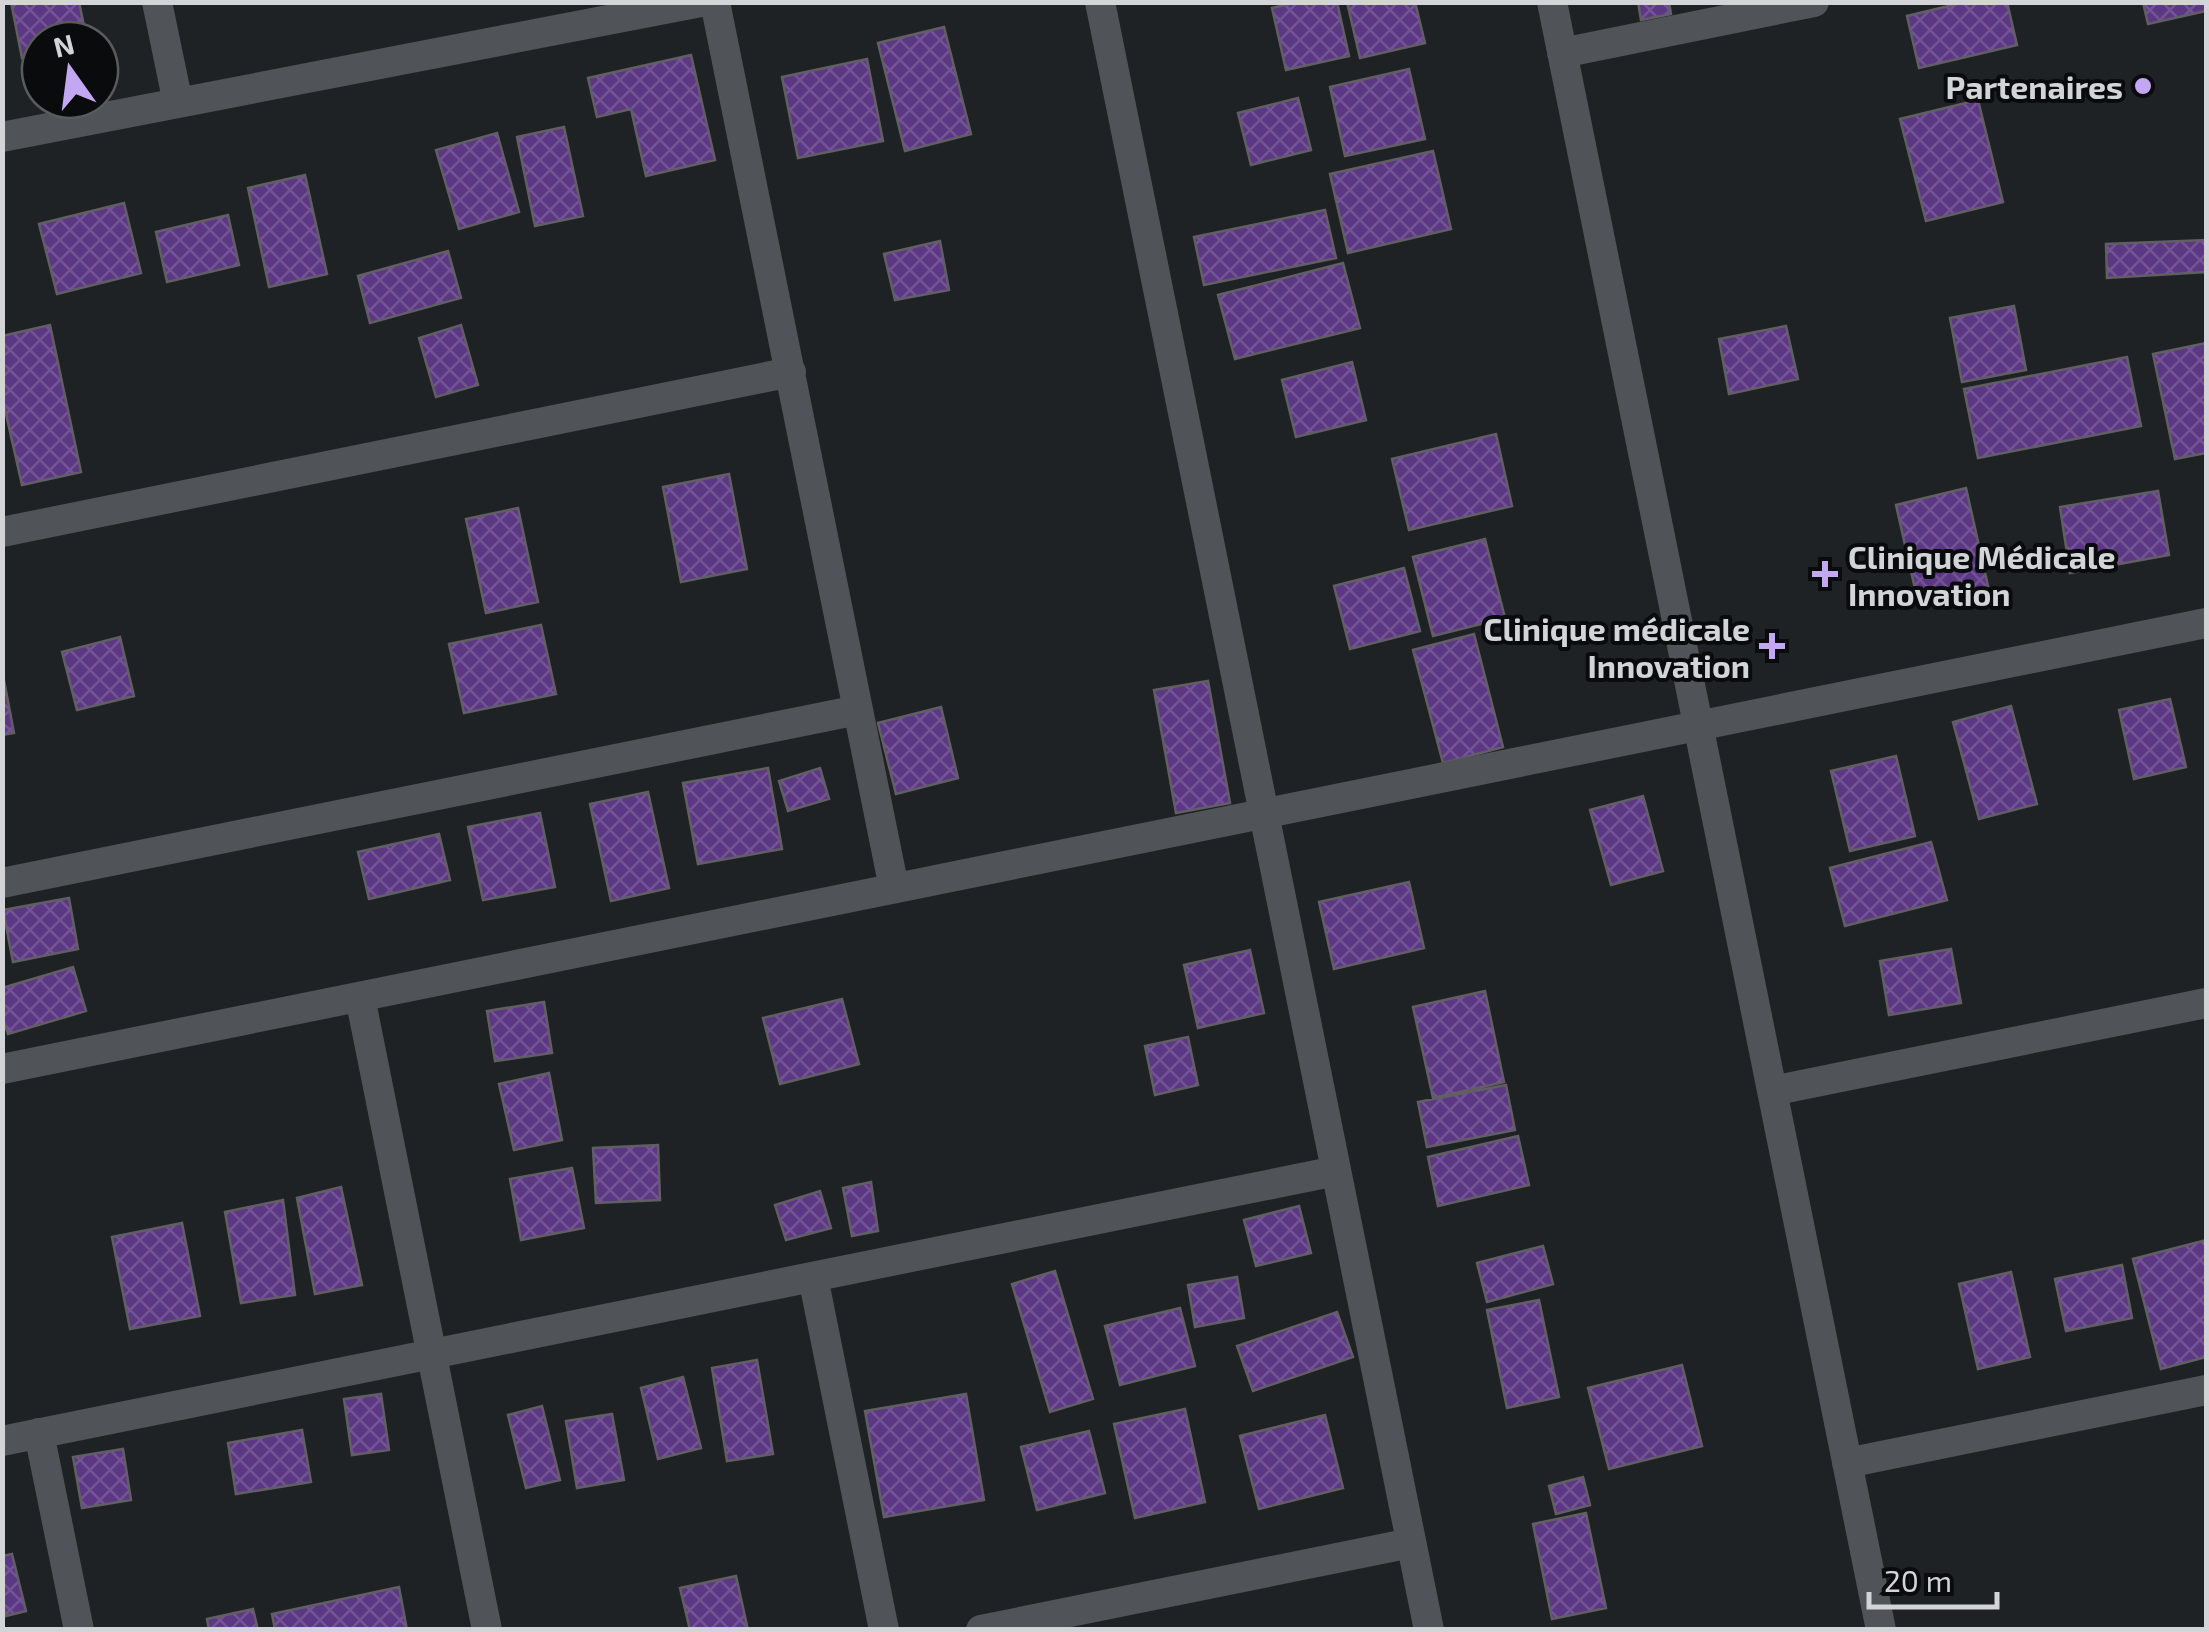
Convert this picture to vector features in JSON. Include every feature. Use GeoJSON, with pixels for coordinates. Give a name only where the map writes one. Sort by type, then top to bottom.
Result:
{"type":"FeatureCollection","features":[{"type":"Feature","properties":{"kind":"street"},"geometry":{"type":"LineString","coordinates":[[158,2],[178,104]]}},
{"type":"Feature","properties":{"kind":"street"},"geometry":{"type":"LineString","coordinates":[[2,137],[702,2]]}},
{"type":"Feature","properties":{"kind":"street"},"geometry":{"type":"LineString","coordinates":[[715,2],[894,888]]}},
{"type":"Feature","properties":{"kind":"street"},"geometry":{"type":"LineString","coordinates":[[1100,2],[1428,1630]]}},
{"type":"Feature","properties":{"kind":"street"},"geometry":{"type":"LineString","coordinates":[[1552,2],[1881,1630]]}},
{"type":"Feature","properties":{"kind":"street"},"geometry":{"type":"LineString","coordinates":[[1562,54],[1814,2]]}},
{"type":"Feature","properties":{"kind":"street"},"geometry":{"type":"LineString","coordinates":[[2,532],[790,372]]}},
{"type":"Feature","properties":{"kind":"street"},"geometry":{"type":"LineString","coordinates":[[2,1070],[2206,623]]}},
{"type":"Feature","properties":{"kind":"street"},"geometry":{"type":"LineString","coordinates":[[2,883],[858,710]]}},
{"type":"Feature","properties":{"kind":"street"},"geometry":{"type":"LineString","coordinates":[[360,997],[487,1630]]}},
{"type":"Feature","properties":{"kind":"street"},"geometry":{"type":"LineString","coordinates":[[1772,1091],[2206,1003]]}},
{"type":"Feature","properties":{"kind":"street"},"geometry":{"type":"LineString","coordinates":[[2,1441],[1336,1171]]}},
{"type":"Feature","properties":{"kind":"street"},"geometry":{"type":"LineString","coordinates":[[813,1276],[884,1630]]}},
{"type":"Feature","properties":{"kind":"street"},"geometry":{"type":"LineString","coordinates":[[1847,1463],[2206,1390]]}},
{"type":"Feature","properties":{"kind":"street"},"geometry":{"type":"LineString","coordinates":[[39,1433],[79,1630]]}},
{"type":"Feature","properties":{"kind":"street"},"geometry":{"type":"LineString","coordinates":[[981,1630],[1411,1542]]}},
{"type":"Feature","properties":{"kind":"building"},"geometry":{"type":"Polygon","coordinates":[[[11,2],[79,2],[83,20],[20,20],[20,48],[11,2]]]}},
{"type":"Feature","properties":{"kind":"building"},"geometry":{"type":"Polygon","coordinates":[[[1298,2],[1337,2],[1349,56],[1286,70],[1272,8],[1298,2]]]}},
{"type":"Feature","properties":{"kind":"building"},"geometry":{"type":"Polygon","coordinates":[[[1347,2],[1415,2],[1425,43],[1360,58],[1347,2]]]}},
{"type":"Feature","properties":{"kind":"building"},"geometry":{"type":"Polygon","coordinates":[[[1638,2],[1669,2],[1671,14],[1641,20],[1638,2]]]}},
{"type":"Feature","properties":{"kind":"building"},"geometry":{"type":"Polygon","coordinates":[[[1965,2],[2007,2],[2017,45],[1919,68],[1907,16],[1965,2]]]}},
{"type":"Feature","properties":{"kind":"building"},"geometry":{"type":"Polygon","coordinates":[[[2143,2],[2206,2],[2206,11],[2148,24],[2143,2]]]}},
{"type":"Feature","properties":{"kind":"building"},"geometry":{"type":"Polygon","coordinates":[[[944,27],[971,134],[905,151],[878,43],[944,27]]]}},
{"type":"Feature","properties":{"kind":"building"},"geometry":{"type":"Polygon","coordinates":[[[691,55],[715,160],[646,176],[631,109],[597,117],[588,78],[691,55]]]}},
{"type":"Feature","properties":{"kind":"building"},"geometry":{"type":"Polygon","coordinates":[[[867,59],[883,141],[798,158],[782,77],[867,59]]]}},
{"type":"Feature","properties":{"kind":"building"},"geometry":{"type":"Polygon","coordinates":[[[1409,69],[1425,139],[1345,156],[1330,87],[1409,69]]]}},
{"type":"Feature","properties":{"kind":"building"},"geometry":{"type":"Polygon","coordinates":[[[1298,98],[1311,150],[1251,165],[1238,113],[1298,98]]]}},
{"type":"Feature","properties":{"kind":"building"},"geometry":{"type":"Polygon","coordinates":[[[1978,100],[2003,202],[1926,221],[1900,119],[1978,100]]]}},
{"type":"Feature","properties":{"kind":"building"},"geometry":{"type":"Polygon","coordinates":[[[564,127],[583,216],[535,226],[517,137],[564,127]]]}},
{"type":"Feature","properties":{"kind":"building"},"geometry":{"type":"Polygon","coordinates":[[[497,133],[519,212],[459,229],[436,150],[497,133]]]}},
{"type":"Feature","properties":{"kind":"building"},"geometry":{"type":"Polygon","coordinates":[[[1433,151],[1451,229],[1348,253],[1330,174],[1433,151]]]}},
{"type":"Feature","properties":{"kind":"building"},"geometry":{"type":"Polygon","coordinates":[[[305,175],[327,274],[269,287],[248,188],[305,175]]]}},
{"type":"Feature","properties":{"kind":"building"},"geometry":{"type":"Polygon","coordinates":[[[124,203],[141,273],[57,294],[39,224],[124,203]]]}},
{"type":"Feature","properties":{"kind":"building"},"geometry":{"type":"Polygon","coordinates":[[[1325,210],[1336,258],[1204,285],[1194,237],[1325,210]]]}},
{"type":"Feature","properties":{"kind":"building"},"geometry":{"type":"Polygon","coordinates":[[[228,215],[239,265],[167,282],[156,232],[228,215]]]}},
{"type":"Feature","properties":{"kind":"building"},"geometry":{"type":"Polygon","coordinates":[[[2206,240],[2206,272],[2107,278],[2106,244],[2206,240]]]}},
{"type":"Feature","properties":{"kind":"building"},"geometry":{"type":"Polygon","coordinates":[[[940,241],[949,290],[895,300],[884,254],[940,241]]]}},
{"type":"Feature","properties":{"kind":"building"},"geometry":{"type":"Polygon","coordinates":[[[448,251],[461,298],[370,323],[358,276],[448,251]]]}},
{"type":"Feature","properties":{"kind":"building"},"geometry":{"type":"Polygon","coordinates":[[[1343,263],[1360,328],[1235,359],[1218,295],[1343,263]]]}},
{"type":"Feature","properties":{"kind":"building"},"geometry":{"type":"Polygon","coordinates":[[[2014,306],[2026,370],[1962,382],[1950,318],[2014,306]]]}},
{"type":"Feature","properties":{"kind":"building"},"geometry":{"type":"Polygon","coordinates":[[[50,325],[81,472],[22,485],[2,396],[2,336],[50,325]]]}},
{"type":"Feature","properties":{"kind":"building"},"geometry":{"type":"Polygon","coordinates":[[[461,325],[478,385],[436,397],[419,338],[461,325]]]}},
{"type":"Feature","properties":{"kind":"building"},"geometry":{"type":"Polygon","coordinates":[[[1786,326],[1798,379],[1729,394],[1719,339],[1786,326]]]}},
{"type":"Feature","properties":{"kind":"building"},"geometry":{"type":"Polygon","coordinates":[[[2206,343],[2206,453],[2175,459],[2153,354],[2206,343]]]}},
{"type":"Feature","properties":{"kind":"building"},"geometry":{"type":"Polygon","coordinates":[[[2127,357],[2141,426],[1978,458],[1964,389],[2127,357]]]}},
{"type":"Feature","properties":{"kind":"building"},"geometry":{"type":"Polygon","coordinates":[[[1352,362],[1366,420],[1296,437],[1282,380],[1352,362]]]}},
{"type":"Feature","properties":{"kind":"building"},"geometry":{"type":"Polygon","coordinates":[[[1496,434],[1512,506],[1409,530],[1392,459],[1496,434]]]}},
{"type":"Feature","properties":{"kind":"building"},"geometry":{"type":"Polygon","coordinates":[[[729,474],[747,569],[681,582],[663,487],[729,474]]]}},
{"type":"Feature","properties":{"kind":"building"},"geometry":{"type":"Polygon","coordinates":[[[1966,488],[1988,586],[1918,602],[1896,505],[1966,488]]]}},
{"type":"Feature","properties":{"kind":"building"},"geometry":{"type":"Polygon","coordinates":[[[2158,491],[2169,555],[2070,573],[2060,507],[2158,491]]]}},
{"type":"Feature","properties":{"kind":"building"},"geometry":{"type":"Polygon","coordinates":[[[518,508],[538,602],[486,613],[466,519],[518,508]]]}},
{"type":"Feature","properties":{"kind":"building"},"geometry":{"type":"Polygon","coordinates":[[[1485,539],[1505,618],[1433,636],[1413,557],[1485,539]]]}},
{"type":"Feature","properties":{"kind":"building"},"geometry":{"type":"Polygon","coordinates":[[[1404,568],[1420,631],[1350,649],[1334,586],[1404,568]]]}},
{"type":"Feature","properties":{"kind":"building"},"geometry":{"type":"Polygon","coordinates":[[[541,625],[556,694],[464,713],[449,644],[541,625]]]}},
{"type":"Feature","properties":{"kind":"building"},"geometry":{"type":"Polygon","coordinates":[[[1474,634],[1503,747],[1443,763],[1413,650],[1474,634]]]}},
{"type":"Feature","properties":{"kind":"building"},"geometry":{"type":"Polygon","coordinates":[[[120,637],[134,696],[77,710],[62,652],[120,637]]]}},
{"type":"Feature","properties":{"kind":"building"},"geometry":{"type":"Polygon","coordinates":[[[2,670],[14,733],[2,735],[2,670]]]}},
{"type":"Feature","properties":{"kind":"building"},"geometry":{"type":"Polygon","coordinates":[[[1208,681],[1230,803],[1176,813],[1154,690],[1208,681]]]}},
{"type":"Feature","properties":{"kind":"building"},"geometry":{"type":"Polygon","coordinates":[[[2170,699],[2186,767],[2134,779],[2119,710],[2170,699]]]}},
{"type":"Feature","properties":{"kind":"building"},"geometry":{"type":"Polygon","coordinates":[[[2011,706],[2037,804],[1979,819],[1953,722],[2011,706]]]}},
{"type":"Feature","properties":{"kind":"building"},"geometry":{"type":"Polygon","coordinates":[[[941,707],[958,778],[896,794],[878,723],[941,707]]]}},
{"type":"Feature","properties":{"kind":"building"},"geometry":{"type":"Polygon","coordinates":[[[1896,756],[1915,836],[1850,851],[1831,771],[1896,756]]]}},
{"type":"Feature","properties":{"kind":"building"},"geometry":{"type":"Polygon","coordinates":[[[768,768],[782,849],[698,864],[683,783],[768,768]]]}},
{"type":"Feature","properties":{"kind":"building"},"geometry":{"type":"Polygon","coordinates":[[[820,768],[829,799],[788,811],[779,781],[820,768]]]}},
{"type":"Feature","properties":{"kind":"building"},"geometry":{"type":"Polygon","coordinates":[[[648,792],[669,888],[611,901],[590,804],[648,792]]]}},
{"type":"Feature","properties":{"kind":"building"},"geometry":{"type":"Polygon","coordinates":[[[1643,796],[1663,871],[1611,885],[1590,810],[1643,796]]]}},
{"type":"Feature","properties":{"kind":"building"},"geometry":{"type":"Polygon","coordinates":[[[540,813],[555,887],[483,900],[468,827],[540,813]]]}},
{"type":"Feature","properties":{"kind":"building"},"geometry":{"type":"Polygon","coordinates":[[[439,834],[450,880],[369,899],[358,852],[439,834]]]}},
{"type":"Feature","properties":{"kind":"building"},"geometry":{"type":"Polygon","coordinates":[[[1931,842],[1947,900],[1845,926],[1830,868],[1931,842]]]}},
{"type":"Feature","properties":{"kind":"building"},"geometry":{"type":"Polygon","coordinates":[[[1409,882],[1424,948],[1334,969],[1319,902],[1409,882]]]}},
{"type":"Feature","properties":{"kind":"building"},"geometry":{"type":"Polygon","coordinates":[[[69,898],[78,949],[13,962],[3,910],[69,898]]]}},
{"type":"Feature","properties":{"kind":"building"},"geometry":{"type":"Polygon","coordinates":[[[1951,949],[1961,1003],[1889,1015],[1880,961],[1951,949]]]}},
{"type":"Feature","properties":{"kind":"building"},"geometry":{"type":"Polygon","coordinates":[[[1250,950],[1264,1013],[1198,1028],[1184,965],[1250,950]]]}},
{"type":"Feature","properties":{"kind":"building"},"geometry":{"type":"Polygon","coordinates":[[[73,967],[86,1011],[8,1034],[2,1016],[2,988],[73,967]]]}},
{"type":"Feature","properties":{"kind":"building"},"geometry":{"type":"Polygon","coordinates":[[[1485,991],[1504,1082],[1433,1098],[1413,1007],[1485,991]]]}},
{"type":"Feature","properties":{"kind":"building"},"geometry":{"type":"Polygon","coordinates":[[[842,999],[859,1064],[780,1084],[763,1018],[842,999]]]}},
{"type":"Feature","properties":{"kind":"building"},"geometry":{"type":"Polygon","coordinates":[[[544,1002],[552,1053],[495,1061],[487,1011],[544,1002]]]}},
{"type":"Feature","properties":{"kind":"building"},"geometry":{"type":"Polygon","coordinates":[[[1188,1037],[1198,1085],[1155,1095],[1145,1046],[1188,1037]]]}},
{"type":"Feature","properties":{"kind":"building"},"geometry":{"type":"Polygon","coordinates":[[[549,1073],[562,1140],[514,1150],[499,1084],[549,1073]]]}},
{"type":"Feature","properties":{"kind":"building"},"geometry":{"type":"Polygon","coordinates":[[[1506,1085],[1515,1130],[1427,1147],[1418,1102],[1506,1085]]]}},
{"type":"Feature","properties":{"kind":"building"},"geometry":{"type":"Polygon","coordinates":[[[1518,1136],[1529,1185],[1438,1206],[1428,1157],[1518,1136]]]}},
{"type":"Feature","properties":{"kind":"building"},"geometry":{"type":"Polygon","coordinates":[[[658,1145],[660,1200],[596,1203],[593,1148],[658,1145]]]}},
{"type":"Feature","properties":{"kind":"building"},"geometry":{"type":"Polygon","coordinates":[[[572,1168],[584,1228],[521,1240],[510,1179],[572,1168]]]}},
{"type":"Feature","properties":{"kind":"building"},"geometry":{"type":"Polygon","coordinates":[[[871,1182],[878,1231],[852,1236],[843,1188],[871,1182]]]}},
{"type":"Feature","properties":{"kind":"building"},"geometry":{"type":"Polygon","coordinates":[[[341,1187],[362,1285],[315,1294],[297,1198],[341,1187]]]}},
{"type":"Feature","properties":{"kind":"building"},"geometry":{"type":"Polygon","coordinates":[[[820,1191],[831,1228],[786,1240],[775,1205],[820,1191]]]}},
{"type":"Feature","properties":{"kind":"building"},"geometry":{"type":"Polygon","coordinates":[[[283,1200],[295,1295],[241,1303],[225,1212],[283,1200]]]}},
{"type":"Feature","properties":{"kind":"building"},"geometry":{"type":"Polygon","coordinates":[[[1299,1206],[1311,1253],[1256,1266],[1244,1220],[1299,1206]]]}},
{"type":"Feature","properties":{"kind":"building"},"geometry":{"type":"Polygon","coordinates":[[[182,1223],[200,1316],[130,1329],[112,1237],[182,1223]]]}},
{"type":"Feature","properties":{"kind":"building"},"geometry":{"type":"Polygon","coordinates":[[[2206,1240],[2206,1357],[2161,1369],[2133,1259],[2206,1240]]]}},
{"type":"Feature","properties":{"kind":"building"},"geometry":{"type":"Polygon","coordinates":[[[1543,1246],[1553,1284],[1487,1302],[1477,1263],[1543,1246]]]}},
{"type":"Feature","properties":{"kind":"building"},"geometry":{"type":"Polygon","coordinates":[[[2122,1265],[2132,1318],[2066,1331],[2055,1279],[2122,1265]]]}},
{"type":"Feature","properties":{"kind":"building"},"geometry":{"type":"Polygon","coordinates":[[[1055,1271],[1093,1399],[1050,1412],[1012,1284],[1055,1271]]]}},
{"type":"Feature","properties":{"kind":"building"},"geometry":{"type":"Polygon","coordinates":[[[2011,1272],[2030,1357],[1978,1369],[1959,1284],[2011,1272]]]}},
{"type":"Feature","properties":{"kind":"building"},"geometry":{"type":"Polygon","coordinates":[[[1237,1277],[1244,1318],[1195,1327],[1188,1285],[1237,1277]]]}},
{"type":"Feature","properties":{"kind":"building"},"geometry":{"type":"Polygon","coordinates":[[[1539,1300],[1559,1397],[1507,1408],[1487,1310],[1539,1300]]]}},
{"type":"Feature","properties":{"kind":"building"},"geometry":{"type":"Polygon","coordinates":[[[1180,1308],[1195,1366],[1120,1385],[1105,1326],[1180,1308]]]}},
{"type":"Feature","properties":{"kind":"building"},"geometry":{"type":"Polygon","coordinates":[[[1337,1312],[1353,1357],[1253,1391],[1237,1346],[1337,1312]]]}},
{"type":"Feature","properties":{"kind":"building"},"geometry":{"type":"Polygon","coordinates":[[[757,1360],[773,1454],[727,1461],[712,1368],[757,1360]]]}},
{"type":"Feature","properties":{"kind":"building"},"geometry":{"type":"Polygon","coordinates":[[[1682,1365],[1702,1446],[1609,1469],[1588,1388],[1682,1365]]]}},
{"type":"Feature","properties":{"kind":"building"},"geometry":{"type":"Polygon","coordinates":[[[683,1377],[701,1448],[658,1459],[641,1388],[683,1377]]]}},
{"type":"Feature","properties":{"kind":"building"},"geometry":{"type":"Polygon","coordinates":[[[381,1394],[389,1450],[352,1455],[344,1399],[381,1394]]]}},
{"type":"Feature","properties":{"kind":"building"},"geometry":{"type":"Polygon","coordinates":[[[966,1394],[984,1500],[884,1517],[865,1411],[966,1394]]]}},
{"type":"Feature","properties":{"kind":"building"},"geometry":{"type":"Polygon","coordinates":[[[542,1406],[560,1480],[526,1488],[508,1415],[542,1406]]]}},
{"type":"Feature","properties":{"kind":"building"},"geometry":{"type":"Polygon","coordinates":[[[1185,1409],[1205,1502],[1135,1518],[1114,1424],[1185,1409]]]}},
{"type":"Feature","properties":{"kind":"building"},"geometry":{"type":"Polygon","coordinates":[[[612,1414],[624,1480],[577,1488],[566,1421],[612,1414]]]}},
{"type":"Feature","properties":{"kind":"building"},"geometry":{"type":"Polygon","coordinates":[[[1325,1415],[1343,1488],[1259,1509],[1240,1436],[1325,1415]]]}},
{"type":"Feature","properties":{"kind":"building"},"geometry":{"type":"Polygon","coordinates":[[[302,1430],[311,1482],[236,1494],[228,1443],[302,1430]]]}},
{"type":"Feature","properties":{"kind":"building"},"geometry":{"type":"Polygon","coordinates":[[[1089,1431],[1105,1493],[1037,1510],[1021,1447],[1089,1431]]]}},
{"type":"Feature","properties":{"kind":"building"},"geometry":{"type":"Polygon","coordinates":[[[123,1449],[131,1500],[82,1508],[73,1457],[123,1449]]]}},
{"type":"Feature","properties":{"kind":"building"},"geometry":{"type":"Polygon","coordinates":[[[1583,1477],[1590,1505],[1556,1514],[1549,1486],[1583,1477]]]}},
{"type":"Feature","properties":{"kind":"building"},"geometry":{"type":"Polygon","coordinates":[[[1586,1513],[1606,1608],[1552,1619],[1533,1524],[1586,1513]]]}},
{"type":"Feature","properties":{"kind":"building"},"geometry":{"type":"Polygon","coordinates":[[[12,1554],[26,1611],[6,1616],[2,1602],[2,1556],[12,1554]]]}},
{"type":"Feature","properties":{"kind":"building"},"geometry":{"type":"Polygon","coordinates":[[[736,1576],[748,1630],[690,1630],[680,1588],[736,1576]]]}},
{"type":"Feature","properties":{"kind":"building"},"geometry":{"type":"Polygon","coordinates":[[[399,1587],[407,1630],[275,1630],[272,1614],[399,1587]]]}},
{"type":"Feature","properties":{"kind":"building"},"geometry":{"type":"Polygon","coordinates":[[[253,1609],[258,1630],[209,1630],[207,1619],[253,1609]]]}},
{"type":"Feature","properties":{"kind":"place","name":"Partenaires"},"geometry":{"type":"Point","coordinates":[2143,86]}},
{"type":"Feature","properties":{"kind":"place","name":"Clinique Médicale Innovation"},"geometry":{"type":"Point","coordinates":[1825,574]}},
{"type":"Feature","properties":{"kind":"place","name":"Clinique médicale Innovation"},"geometry":{"type":"Point","coordinates":[1772,646]}}]}
